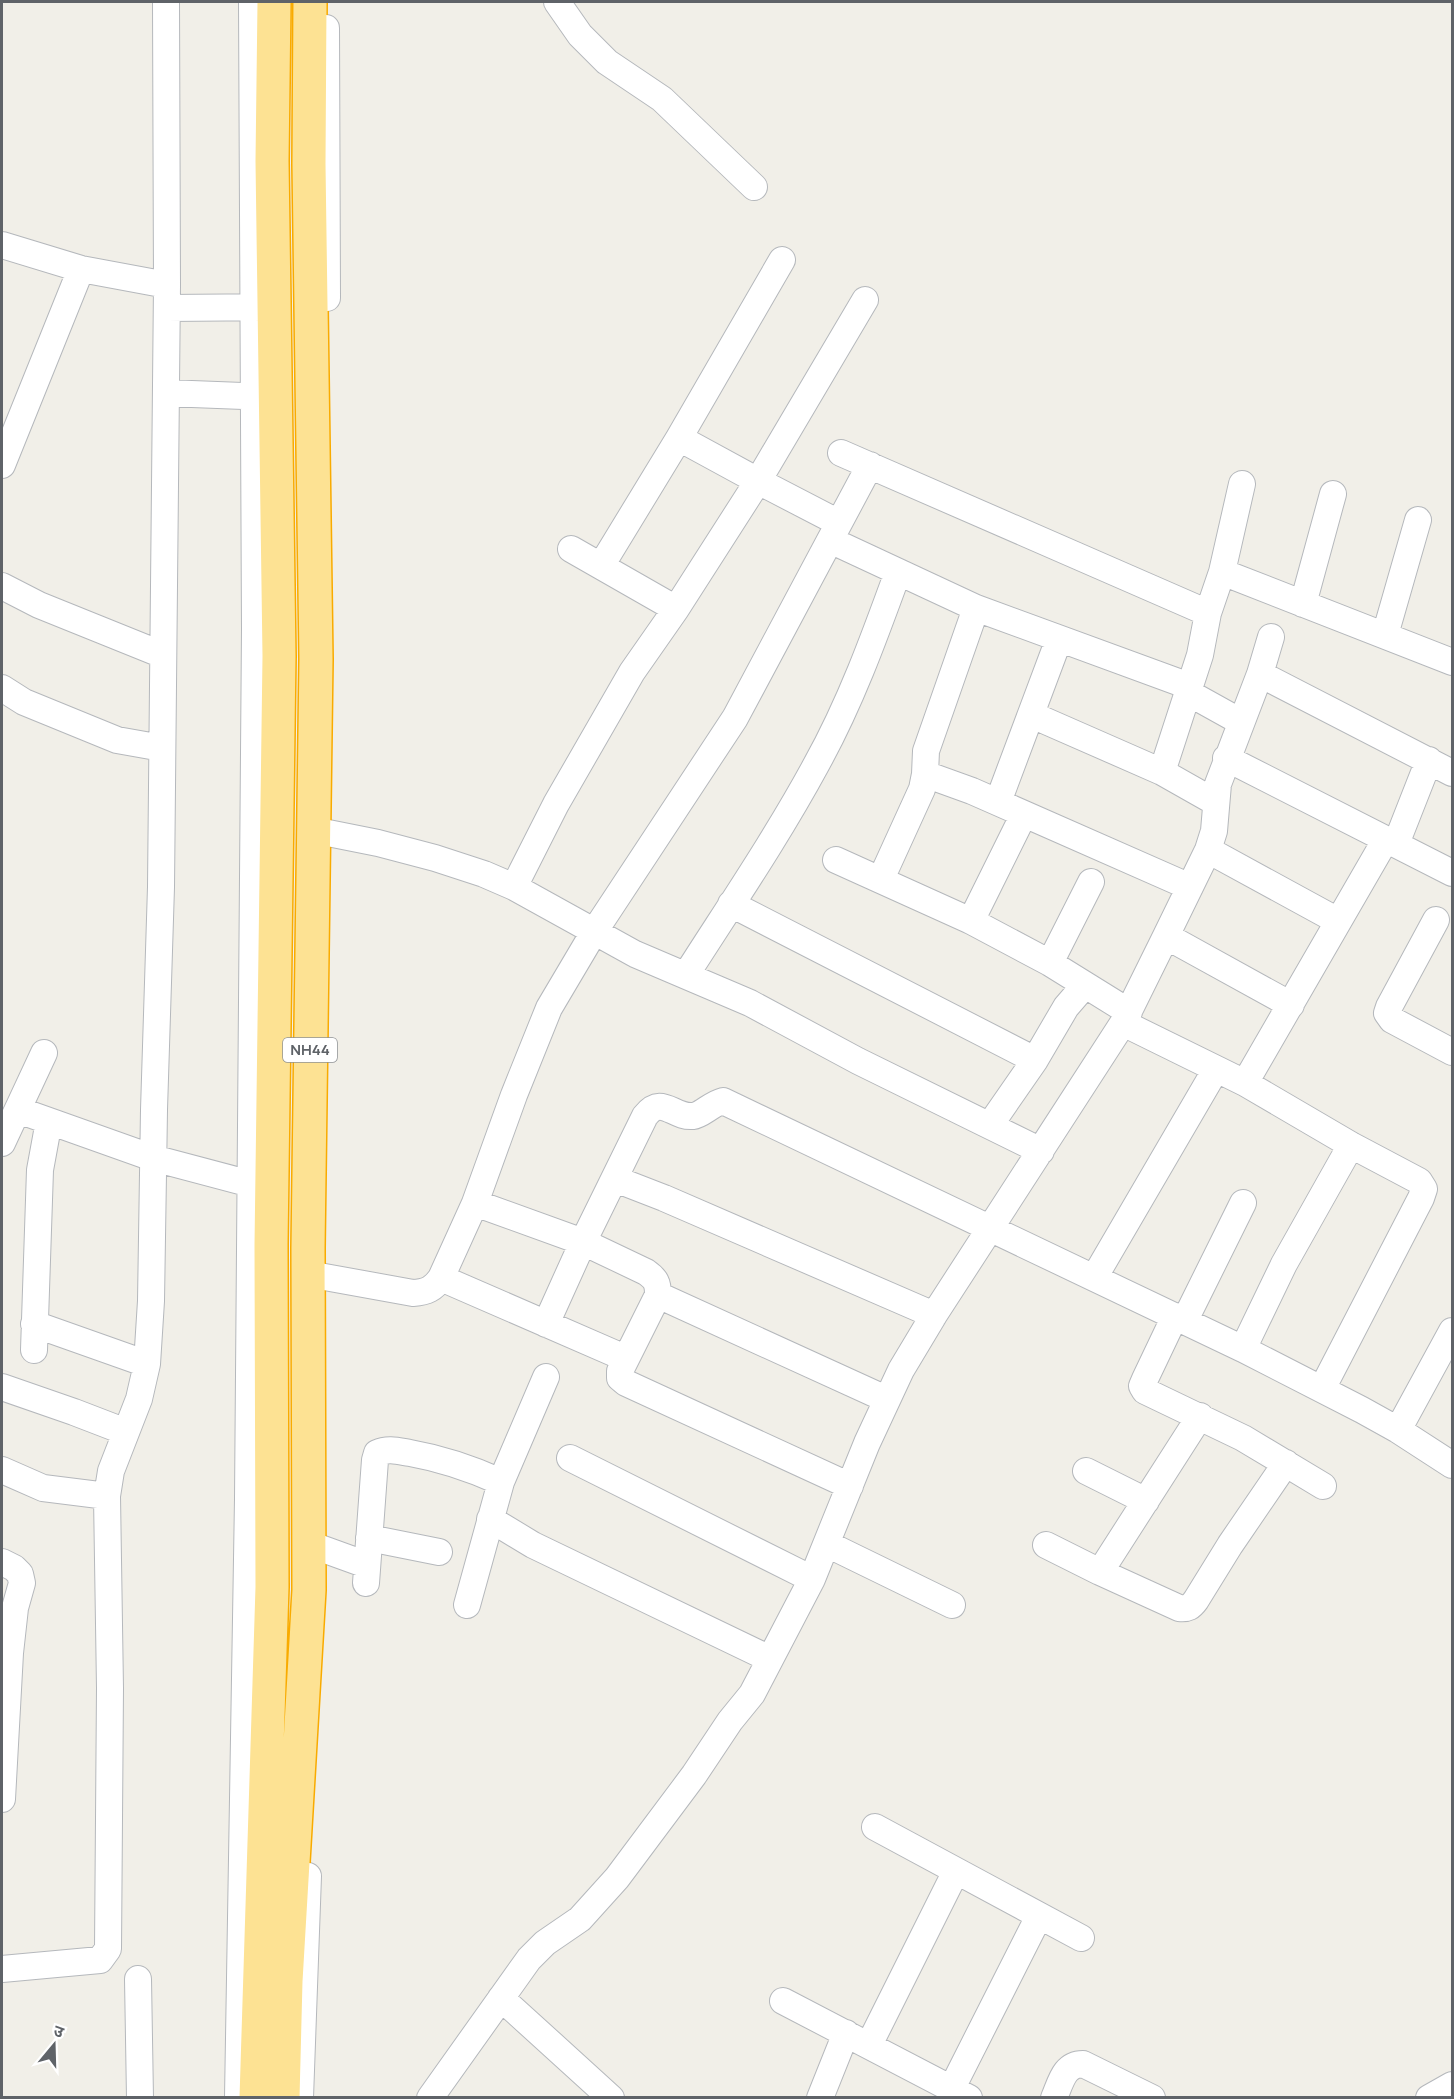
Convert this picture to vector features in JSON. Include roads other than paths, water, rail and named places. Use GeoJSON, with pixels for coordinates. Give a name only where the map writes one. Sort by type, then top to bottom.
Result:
{"type":"FeatureCollection","features":[{"type":"Feature","properties":{"kind":"highway","name":"NH44"},"geometry":{"type":"LineString","coordinates":[[256,2097],[272,1587],[261,1187],[279,656],[266,397],[265,307],[272,161],[274,2]]}},
{"type":"Feature","properties":{"kind":"highway","name":"NH44"},"geometry":{"type":"LineString","coordinates":[[284,2097],[286,1981],[308,1602],[315,1546],[315,1275],[321,832],[316,659],[309,164],[310,2]]}},
{"type":"Feature","properties":{"kind":"street"},"geometry":{"type":"LineString","coordinates":[[2,1969],[99,1960],[108,1949],[110,1688],[107,1496],[111,1471],[139,1399],[147,1364],[151,1301],[161,887],[167,297],[166,2]]}},
{"type":"Feature","properties":{"kind":"street"},"geometry":{"type":"LineString","coordinates":[[2,245],[167,297],[265,307],[252,2]]}},
{"type":"Feature","properties":{"kind":"street"},"geometry":{"type":"LineString","coordinates":[[326,2],[321,832],[378,843],[435,858],[484,874],[514,887],[634,954],[750,1003],[858,1060],[1041,1151]]}},
{"type":"Feature","properties":{"kind":"street"},"geometry":{"type":"LineString","coordinates":[[557,2],[580,35],[607,62],[662,99],[754,187]]}},
{"type":"Feature","properties":{"kind":"street"},"geometry":{"type":"LineString","coordinates":[[601,566],[679,438],[782,260]]}},
{"type":"Feature","properties":{"kind":"street"},"geometry":{"type":"LineString","coordinates":[[2,465],[81,269]]}},
{"type":"Feature","properties":{"kind":"street"},"geometry":{"type":"LineString","coordinates":[[514,887],[556,804],[607,713],[758,481],[865,300]]}},
{"type":"Feature","properties":{"kind":"street"},"geometry":{"type":"LineString","coordinates":[[165,393],[266,397]]}},
{"type":"Feature","properties":{"kind":"street"},"geometry":{"type":"LineString","coordinates":[[679,438],[758,481],[898,572],[976,608],[1188,689],[1241,722]]}},
{"type":"Feature","properties":{"kind":"street"},"geometry":{"type":"LineString","coordinates":[[841,453],[1208,613]]}},
{"type":"Feature","properties":{"kind":"street"},"geometry":{"type":"LineString","coordinates":[[315,1275],[413,1293],[426,1292],[435,1287],[475,1203],[514,1095],[549,1008],[594,932],[735,718],[870,465]]}},
{"type":"Feature","properties":{"kind":"street"},"geometry":{"type":"LineString","coordinates":[[1162,772],[1200,656],[1208,613],[1222,572],[1242,484]]}},
{"type":"Feature","properties":{"kind":"street"},"geometry":{"type":"LineString","coordinates":[[1303,604],[1333,494]]}},
{"type":"Feature","properties":{"kind":"street"},"geometry":{"type":"LineString","coordinates":[[1384,635],[1418,520]]}},
{"type":"Feature","properties":{"kind":"street"},"geometry":{"type":"LineString","coordinates":[[570,549],[676,609]]}},
{"type":"Feature","properties":{"kind":"street"},"geometry":{"type":"LineString","coordinates":[[686,975],[817,765],[868,654],[898,572]]}},
{"type":"Feature","properties":{"kind":"street"},"geometry":{"type":"LineString","coordinates":[[1222,572],[1452,662]]}},
{"type":"Feature","properties":{"kind":"street"},"geometry":{"type":"LineString","coordinates":[[2,586],[39,605],[163,655]]}},
{"type":"Feature","properties":{"kind":"street"},"geometry":{"type":"LineString","coordinates":[[880,879],[922,789],[926,751],[976,608]]}},
{"type":"Feature","properties":{"kind":"street"},"geometry":{"type":"LineString","coordinates":[[430,2097],[529,1959],[545,1943],[580,1918],[616,1878],[752,1694],[812,1579],[886,1399],[934,1315],[1126,1018],[1208,850],[1214,831],[1218,784],[1226,758],[1260,674],[1271,637]]}},
{"type":"Feature","properties":{"kind":"street"},"geometry":{"type":"LineString","coordinates":[[998,802],[1059,639]]}},
{"type":"Feature","properties":{"kind":"street"},"geometry":{"type":"LineString","coordinates":[[1260,674],[1452,773]]}},
{"type":"Feature","properties":{"kind":"street"},"geometry":{"type":"LineString","coordinates":[[2,688],[24,702],[117,740],[162,748]]}},
{"type":"Feature","properties":{"kind":"street"},"geometry":{"type":"LineString","coordinates":[[1032,715],[1162,772],[1215,802]]}},
{"type":"Feature","properties":{"kind":"street"},"geometry":{"type":"LineString","coordinates":[[1226,758],[1452,873]]}},
{"type":"Feature","properties":{"kind":"street"},"geometry":{"type":"LineString","coordinates":[[1245,1083],[1338,921],[1391,841],[1429,760]]}},
{"type":"Feature","properties":{"kind":"street"},"geometry":{"type":"LineString","coordinates":[[925,774],[998,802],[1190,887]]}},
{"type":"Feature","properties":{"kind":"street"},"geometry":{"type":"LineString","coordinates":[[970,921],[1024,814]]}},
{"type":"Feature","properties":{"kind":"street"},"geometry":{"type":"LineString","coordinates":[[1208,850],[1338,921]]}},
{"type":"Feature","properties":{"kind":"street"},"geometry":{"type":"LineString","coordinates":[[836,860],[970,921],[1050,963],[1085,985],[1126,1018],[1419,1181],[1424,1189],[1421,1198],[1322,1389]]}},
{"type":"Feature","properties":{"kind":"street"},"geometry":{"type":"LineString","coordinates":[[1050,963],[1090,882]]}},
{"type":"Feature","properties":{"kind":"street"},"geometry":{"type":"LineString","coordinates":[[731,904],[1035,1060]]}},
{"type":"Feature","properties":{"kind":"street"},"geometry":{"type":"LineString","coordinates":[[1436,920],[1387,1014],[1392,1020],[1452,1052]]}},
{"type":"Feature","properties":{"kind":"street"},"geometry":{"type":"LineString","coordinates":[[1166,936],[1291,1005]]}},
{"type":"Feature","properties":{"kind":"street"},"geometry":{"type":"LineString","coordinates":[[990,1125],[1035,1060],[1066,1007],[1085,985]]}},
{"type":"Feature","properties":{"kind":"street"},"geometry":{"type":"LineString","coordinates":[[2,1143],[44,1053]]}},
{"type":"Feature","properties":{"kind":"street"},"geometry":{"type":"LineString","coordinates":[[1094,1278],[1216,1069]]}},
{"type":"Feature","properties":{"kind":"street"},"geometry":{"type":"LineString","coordinates":[[546,1324],[583,1242],[651,1108],[658,1105],[692,1116],[714,1103],[723,1101],[1243,1349],[1398,1430],[1452,1465]]}},
{"type":"Feature","properties":{"kind":"street"},"geometry":{"type":"LineString","coordinates":[[18,1110],[153,1158],[261,1187],[249,1499],[238,2097]]}},
{"type":"Feature","properties":{"kind":"street"},"geometry":{"type":"LineString","coordinates":[[34,1350],[40,1170],[49,1121]]}},
{"type":"Feature","properties":{"kind":"street"},"geometry":{"type":"LineString","coordinates":[[1243,1349],[1284,1264],[1351,1145]]}},
{"type":"Feature","properties":{"kind":"street"},"geometry":{"type":"LineString","coordinates":[[615,1179],[934,1315]]}},
{"type":"Feature","properties":{"kind":"street"},"geometry":{"type":"LineString","coordinates":[[475,1203],[583,1242],[655,1278],[658,1295],[620,1371],[620,1378],[626,1383],[850,1486]]}},
{"type":"Feature","properties":{"kind":"street"},"geometry":{"type":"LineString","coordinates":[[1243,1203],[1142,1386],[1150,1395],[1200,1416],[1323,1486]]}},
{"type":"Feature","properties":{"kind":"street"},"geometry":{"type":"LineString","coordinates":[[441,1278],[625,1358]]}},
{"type":"Feature","properties":{"kind":"street"},"geometry":{"type":"LineString","coordinates":[[658,1295],[886,1399]]}},
{"type":"Feature","properties":{"kind":"street"},"geometry":{"type":"LineString","coordinates":[[34,1324],[147,1364]]}},
{"type":"Feature","properties":{"kind":"street"},"geometry":{"type":"LineString","coordinates":[[1398,1430],[1452,1331]]}},
{"type":"Feature","properties":{"kind":"street"},"geometry":{"type":"LineString","coordinates":[[467,1605],[501,1482],[546,1377]]}},
{"type":"Feature","properties":{"kind":"street"},"geometry":{"type":"LineString","coordinates":[[2,1387],[126,1432]]}},
{"type":"Feature","properties":{"kind":"street"},"geometry":{"type":"LineString","coordinates":[[1100,1572],[1200,1416]]}},
{"type":"Feature","properties":{"kind":"street"},"geometry":{"type":"LineString","coordinates":[[300,2097],[315,1546],[366,1574],[375,1460],[377,1453],[385,1449],[460,1464],[501,1482]]}},
{"type":"Feature","properties":{"kind":"street"},"geometry":{"type":"LineString","coordinates":[[570,1458],[812,1579]]}},
{"type":"Feature","properties":{"kind":"street"},"geometry":{"type":"LineString","coordinates":[[1046,1545],[1179,1608],[1192,1606],[1252,1510],[1286,1463]]}},
{"type":"Feature","properties":{"kind":"street"},"geometry":{"type":"LineString","coordinates":[[2,1470],[44,1488],[107,1496]]}},
{"type":"Feature","properties":{"kind":"street"},"geometry":{"type":"LineString","coordinates":[[1086,1471],[1146,1501]]}},
{"type":"Feature","properties":{"kind":"street"},"geometry":{"type":"LineString","coordinates":[[490,1519],[533,1545],[771,1659]]}},
{"type":"Feature","properties":{"kind":"street"},"geometry":{"type":"LineString","coordinates":[[369,1538],[439,1552]]}},
{"type":"Feature","properties":{"kind":"street"},"geometry":{"type":"LineString","coordinates":[[827,1544],[952,1605]]}},
{"type":"Feature","properties":{"kind":"street"},"geometry":{"type":"LineString","coordinates":[[2,1562],[20,1574],[22,1583],[6,1652],[2,1800]]}},
{"type":"Feature","properties":{"kind":"street"},"geometry":{"type":"LineString","coordinates":[[875,1827],[1081,1938]]}},
{"type":"Feature","properties":{"kind":"street"},"geometry":{"type":"LineString","coordinates":[[869,2045],[956,1871]]}},
{"type":"Feature","properties":{"kind":"street"},"geometry":{"type":"LineString","coordinates":[[783,2001],[960,2093],[1040,1916]]}},
{"type":"Feature","properties":{"kind":"street"},"geometry":{"type":"LineString","coordinates":[[138,1979],[140,2097]]}},
{"type":"Feature","properties":{"kind":"street"},"geometry":{"type":"LineString","coordinates":[[501,1998],[612,2097]]}},
{"type":"Feature","properties":{"kind":"street"},"geometry":{"type":"LineString","coordinates":[[820,2097],[846,2033]]}},
{"type":"Feature","properties":{"kind":"street"},"geometry":{"type":"LineString","coordinates":[[1054,2097],[1067,2069],[1074,2064],[1083,2064],[1152,2097]]}},
{"type":"Feature","properties":{"kind":"street"},"geometry":{"type":"LineString","coordinates":[[1429,2097],[1452,2085]]}}]}
